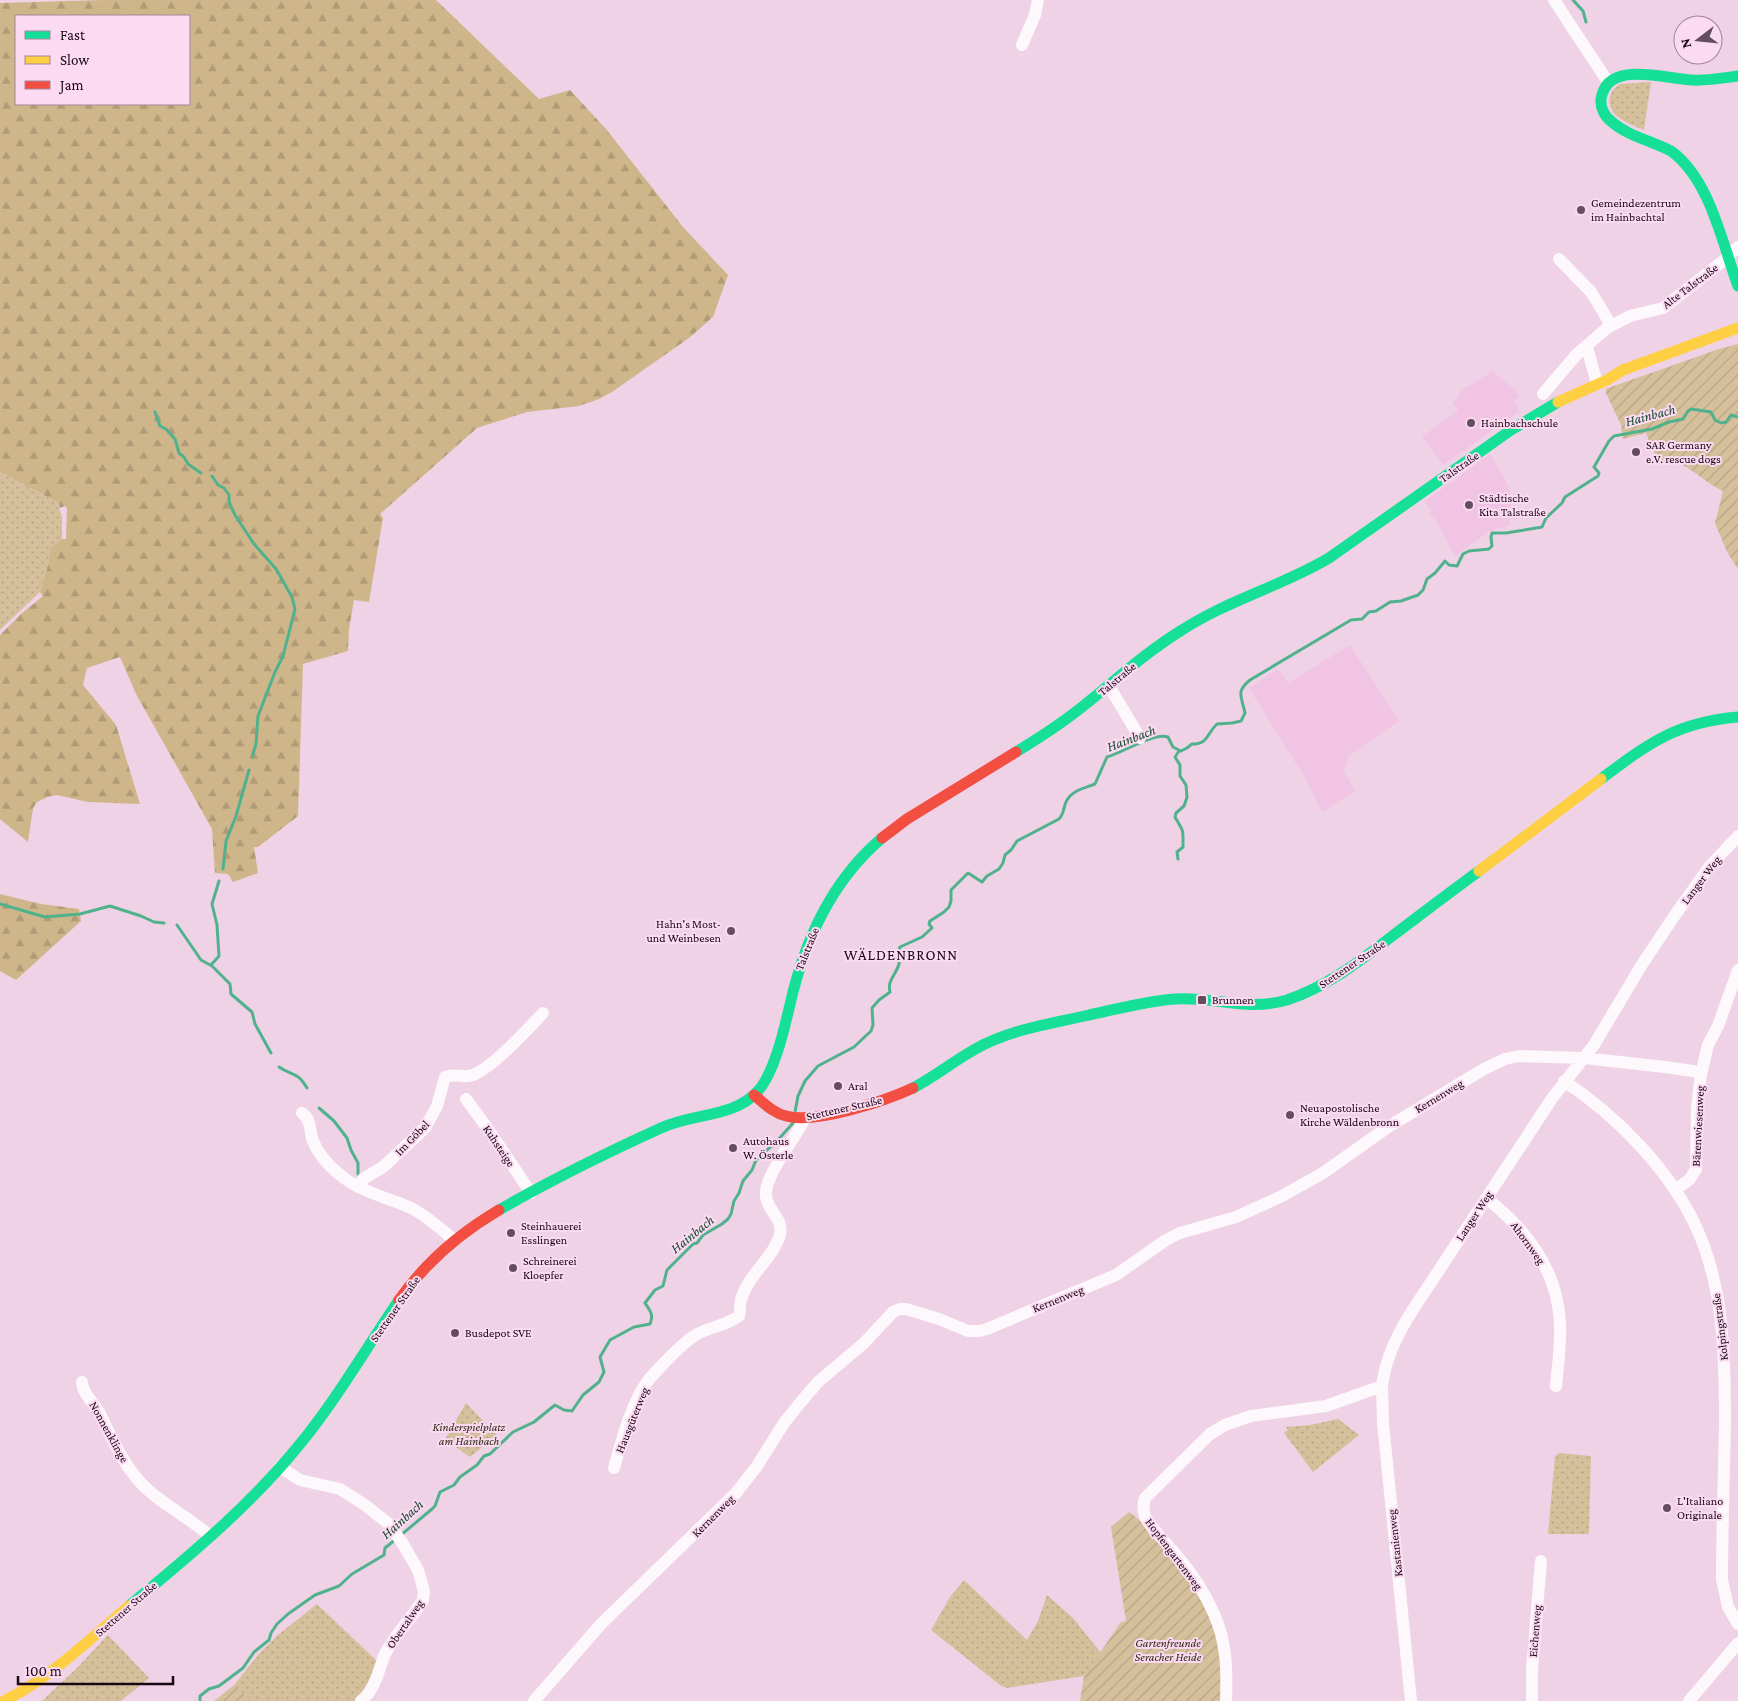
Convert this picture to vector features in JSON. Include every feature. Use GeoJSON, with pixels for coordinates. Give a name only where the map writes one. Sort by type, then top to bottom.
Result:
{"type":"FeatureCollection","features":[{"type":"Feature","properties":{"kind":"main road"},"geometry":{"type":"LineString","coordinates":[[1738,76],[1694,80],[1632,74],[1620,76],[1608,82],[1601,100],[1605,114],[1616,125],[1666,147],[1684,160],[1692,170],[1703,191],[1738,270]]}},
{"type":"Feature","properties":{"kind":"main road"},"geometry":{"type":"LineString","coordinates":[[1732,254],[1738,286]]}},
{"type":"Feature","properties":{"kind":"main road","name":"Talstraße"},"geometry":{"type":"LineString","coordinates":[[754,1095],[763,1084],[773,1058],[807,946],[832,897],[855,866],[877,842],[896,827],[1047,733],[1159,645],[1187,626],[1224,606],[1294,577],[1340,552],[1518,425],[1564,399],[1602,382],[1627,368],[1738,328]]}},
{"type":"Feature","properties":{"kind":"main road","name":"Talstraße"},"geometry":{"type":"LineString","coordinates":[[1602,382],[1623,377],[1662,364],[1687,353],[1738,337]]}},
{"type":"Feature","properties":{"kind":"main road","name":"Stettener Straße"},"geometry":{"type":"LineString","coordinates":[[4,1701],[36,1682],[83,1647],[102,1628],[241,1508],[304,1440],[340,1391],[404,1293],[425,1267],[454,1240],[495,1212],[662,1127],[681,1120],[732,1108],[744,1103],[754,1095],[775,1111],[787,1117],[802,1118],[843,1110],[900,1093],[920,1084],[980,1045],[1028,1028],[1165,1000],[1194,999],[1239,1005],[1261,1005],[1286,1000],[1313,990],[1358,962],[1652,742],[1670,732],[1693,723],[1710,719],[1738,717]]}},
{"type":"Feature","properties":{"kind":"street"},"geometry":{"type":"LineString","coordinates":[[1022,45],[1035,15],[1038,0]]}},
{"type":"Feature","properties":{"kind":"street"},"geometry":{"type":"LineString","coordinates":[[1554,0],[1608,82]]}},
{"type":"Feature","properties":{"kind":"street","name":"Alte Talstraße"},"geometry":{"type":"LineString","coordinates":[[1542,394],[1577,354],[1610,325],[1630,316],[1663,308],[1732,254]]}},
{"type":"Feature","properties":{"kind":"street"},"geometry":{"type":"LineString","coordinates":[[1559,259],[1588,288],[1610,325]]}},
{"type":"Feature","properties":{"kind":"street"},"geometry":{"type":"LineString","coordinates":[[1587,347],[1602,382]]}},
{"type":"Feature","properties":{"kind":"street"},"geometry":{"type":"LineString","coordinates":[[1109,686],[1140,738]]}},
{"type":"Feature","properties":{"kind":"street","name":"Langer Weg"},"geometry":{"type":"LineString","coordinates":[[1382,1386],[1388,1357],[1399,1331],[1564,1081],[1596,1041],[1641,966],[1694,888],[1710,866],[1738,836]]}},
{"type":"Feature","properties":{"kind":"street","name":"Bärenwiesenweg"},"geometry":{"type":"LineString","coordinates":[[1675,1190],[1693,1176],[1697,1166],[1697,1108],[1701,1074],[1708,1045],[1718,1026],[1738,970]]}},
{"type":"Feature","properties":{"kind":"street","name":"Im Göbel"},"geometry":{"type":"LineString","coordinates":[[358,1187],[363,1178],[383,1167],[425,1128],[438,1106],[445,1077],[454,1074],[466,1077],[478,1073],[501,1054],[543,1013]]}},
{"type":"Feature","properties":{"kind":"street","name":"Kernenweg"},"geometry":{"type":"LineString","coordinates":[[534,1701],[601,1624],[736,1493],[757,1466],[789,1417],[818,1382],[864,1343],[895,1310],[903,1308],[918,1312],[968,1331],[987,1329],[1116,1275],[1166,1240],[1180,1233],[1236,1217],[1282,1196],[1323,1173],[1388,1126],[1492,1064],[1514,1057],[1584,1058],[1674,1068],[1701,1074]]}},
{"type":"Feature","properties":{"kind":"street","name":"Kolpingstraße"},"geometry":{"type":"LineString","coordinates":[[1564,1081],[1583,1094],[1626,1132],[1650,1158],[1675,1190],[1690,1215],[1703,1244],[1720,1310],[1725,1367],[1722,1580],[1728,1607],[1738,1624]]}},
{"type":"Feature","properties":{"kind":"street","name":"Kuhsteige"},"geometry":{"type":"LineString","coordinates":[[466,1100],[488,1129],[530,1193]]}},
{"type":"Feature","properties":{"kind":"street"},"geometry":{"type":"LineString","coordinates":[[302,1113],[308,1119],[312,1139],[321,1156],[337,1172],[358,1187],[416,1211],[454,1240]]}},
{"type":"Feature","properties":{"kind":"street","name":"Hausgüterweg"},"geometry":{"type":"LineString","coordinates":[[614,1468],[641,1391],[652,1376],[698,1333],[739,1316],[743,1294],[775,1246],[780,1233],[779,1221],[767,1201],[766,1190],[778,1160],[797,1134],[802,1118]]}},
{"type":"Feature","properties":{"kind":"street","name":"Ahornweg"},"geometry":{"type":"LineString","coordinates":[[1486,1198],[1507,1215],[1523,1233],[1540,1257],[1551,1280],[1558,1303],[1560,1324],[1556,1386]]}},
{"type":"Feature","properties":{"kind":"street","name":"Nonnenklinge"},"geometry":{"type":"LineString","coordinates":[[82,1382],[83,1388],[98,1410],[118,1452],[138,1480],[153,1494],[199,1526],[210,1536]]}},
{"type":"Feature","properties":{"kind":"street","name":"Hopfengartenweg"},"geometry":{"type":"LineString","coordinates":[[1226,1701],[1226,1659],[1220,1629],[1199,1585],[1183,1563],[1154,1530],[1146,1516],[1143,1504],[1147,1494],[1210,1434],[1225,1424],[1251,1416],[1326,1406],[1382,1386]]}},
{"type":"Feature","properties":{"kind":"street","name":"Kastanienweg"},"geometry":{"type":"LineString","coordinates":[[1382,1386],[1383,1422],[1411,1701]]}},
{"type":"Feature","properties":{"kind":"street","name":"Obertalweg"},"geometry":{"type":"LineString","coordinates":[[280,1467],[300,1480],[340,1489],[386,1521],[395,1531],[420,1575],[424,1597],[422,1602],[387,1650],[375,1684],[361,1701]]}},
{"type":"Feature","properties":{"kind":"street","name":"Eichenweg"},"geometry":{"type":"LineString","coordinates":[[1532,1701],[1532,1670],[1541,1561]]}},
{"type":"Feature","properties":{"kind":"street"},"geometry":{"type":"LineString","coordinates":[[1689,1701],[1738,1643]]}},
{"type":"Feature","properties":{"kind":"shaded area","name":"Hainbachschule"},"geometry":{"type":"Polygon","coordinates":[[[1493,371],[1517,392],[1519,397],[1513,401],[1520,411],[1443,465],[1422,437],[1458,410],[1453,403],[1462,390],[1493,371]]]}},
{"type":"Feature","properties":{"kind":"shaded area","name":"Städtische Kita Talstraße"},"geometry":{"type":"Polygon","coordinates":[[[1490,454],[1509,488],[1511,500],[1510,525],[1490,531],[1455,556],[1438,524],[1429,513],[1432,511],[1424,502],[1490,454]]]}},
{"type":"Feature","properties":{"kind":"shaded area"},"geometry":{"type":"Polygon","coordinates":[[[1350,645],[1399,721],[1349,756],[1344,771],[1355,791],[1322,812],[1307,781],[1249,688],[1278,669],[1288,683],[1350,645]]]}},
{"type":"Feature","properties":{"kind":"green space"},"geometry":{"type":"Polygon","coordinates":[[[104,0],[436,0],[539,99],[570,90],[606,129],[683,227],[728,275],[713,317],[689,338],[612,392],[579,406],[527,412],[477,428],[380,514],[383,518],[369,602],[354,600],[349,629],[348,651],[303,664],[298,816],[258,847],[254,847],[258,873],[233,882],[228,874],[215,873],[212,829],[136,694],[120,657],[87,668],[83,685],[116,725],[140,804],[88,802],[57,795],[48,797],[37,802],[33,808],[28,842],[0,819],[0,635],[43,596],[40,592],[48,565],[50,548],[62,539],[66,539],[67,509],[65,506],[60,508],[57,502],[0,472],[0,3],[104,0]]]}},
{"type":"Feature","properties":{"kind":"green space"},"geometry":{"type":"Polygon","coordinates":[[[1651,82],[1644,130],[1626,122],[1615,114],[1610,103],[1610,96],[1620,84],[1651,82]]]}},
{"type":"Feature","properties":{"kind":"green space"},"geometry":{"type":"Polygon","coordinates":[[[1738,344],[1738,569],[1727,552],[1715,523],[1723,491],[1686,467],[1660,459],[1654,452],[1646,433],[1623,439],[1621,425],[1606,393],[1606,389],[1738,344]]]}},
{"type":"Feature","properties":{"kind":"green space"},"geometry":{"type":"Polygon","coordinates":[[[0,472],[57,502],[62,517],[62,539],[50,548],[48,565],[40,592],[0,630],[0,472]]]}},
{"type":"Feature","properties":{"kind":"green space"},"geometry":{"type":"Polygon","coordinates":[[[0,894],[41,904],[79,909],[81,921],[16,980],[0,971],[0,894]]]}},
{"type":"Feature","properties":{"kind":"green space","name":"Kinderspielplatz am Hainbach"},"geometry":{"type":"Polygon","coordinates":[[[466,1403],[497,1435],[470,1457],[446,1440],[466,1403]]]}},
{"type":"Feature","properties":{"kind":"green space"},"geometry":{"type":"Polygon","coordinates":[[[1338,1419],[1359,1435],[1313,1472],[1284,1433],[1288,1430],[1286,1427],[1310,1425],[1338,1419]]]}},
{"type":"Feature","properties":{"kind":"green space"},"geometry":{"type":"Polygon","coordinates":[[[1559,1453],[1591,1456],[1589,1534],[1548,1534],[1555,1456],[1559,1453]]]}},
{"type":"Feature","properties":{"kind":"green space","name":"Gartenfreunde Seracher Heide"},"geometry":{"type":"Polygon","coordinates":[[[1129,1512],[1143,1524],[1177,1563],[1203,1603],[1220,1647],[1222,1666],[1221,1701],[1080,1701],[1084,1676],[1121,1622],[1126,1621],[1111,1527],[1129,1512]]]}},
{"type":"Feature","properties":{"kind":"green space"},"geometry":{"type":"Polygon","coordinates":[[[964,1580],[1027,1640],[1038,1621],[1047,1595],[1073,1618],[1101,1653],[1084,1676],[1007,1688],[1000,1685],[931,1630],[950,1597],[964,1580]]]}},
{"type":"Feature","properties":{"kind":"green space"},"geometry":{"type":"Polygon","coordinates":[[[317,1604],[379,1663],[357,1701],[251,1701],[234,1685],[259,1654],[278,1635],[317,1604]]]}},
{"type":"Feature","properties":{"kind":"green space"},"geometry":{"type":"Polygon","coordinates":[[[108,1635],[149,1678],[121,1701],[42,1701],[78,1667],[108,1635]]]}},
{"type":"Feature","properties":{"kind":"green space"},"geometry":{"type":"Polygon","coordinates":[[[234,1685],[251,1701],[214,1701],[234,1685]]]}},
{"type":"Feature","properties":{"kind":"waterway"},"geometry":{"type":"LineString","coordinates":[[1573,0],[1583,11],[1586,22]]}},
{"type":"Feature","properties":{"kind":"waterway","name":"Hainbach"},"geometry":{"type":"LineString","coordinates":[[795,1112],[798,1096],[805,1081],[818,1066],[854,1047],[871,1031],[873,1025],[872,1008],[890,992],[890,984],[899,964],[900,947],[922,937],[932,928],[929,924],[930,921],[949,907],[951,890],[968,873],[982,882],[987,876],[999,869],[1005,855],[1017,841],[1059,819],[1066,802],[1072,794],[1095,784],[1107,757],[1147,740],[1162,736],[1168,737],[1173,747],[1181,751],[1192,744],[1202,742],[1217,724],[1241,721],[1245,713],[1241,691],[1250,680],[1351,620],[1362,619],[1369,612],[1376,611],[1390,602],[1401,601],[1418,595],[1423,590],[1427,579],[1445,561],[1449,565],[1457,566],[1463,554],[1469,551],[1489,549],[1492,546],[1492,533],[1506,533],[1542,527],[1546,518],[1562,503],[1565,497],[1598,476],[1599,473],[1594,467],[1614,436],[1652,429],[1683,419],[1691,409],[1711,412],[1715,420],[1721,423],[1726,422],[1731,415],[1738,417]]}},
{"type":"Feature","properties":{"kind":"waterway"},"geometry":{"type":"LineString","coordinates":[[155,412],[160,426],[166,429],[175,439],[179,453],[188,464],[201,473]]}},
{"type":"Feature","properties":{"kind":"waterway"},"geometry":{"type":"LineString","coordinates":[[212,476],[218,485],[224,488],[229,495],[229,502],[235,515],[254,544],[276,569],[292,597],[295,609],[283,656],[258,716],[256,744],[252,757]]}},
{"type":"Feature","properties":{"kind":"waterway"},"geometry":{"type":"LineString","coordinates":[[1178,859],[1177,852],[1183,847],[1183,833],[1175,817],[1176,813],[1184,806],[1187,797],[1186,785],[1180,776],[1180,765],[1175,757],[1179,751]]}},
{"type":"Feature","properties":{"kind":"waterway"},"geometry":{"type":"LineString","coordinates":[[223,869],[226,841],[236,816],[249,770]]}},
{"type":"Feature","properties":{"kind":"waterway"},"geometry":{"type":"LineString","coordinates":[[211,965],[219,956],[217,925],[212,904],[219,881]]}},
{"type":"Feature","properties":{"kind":"waterway"},"geometry":{"type":"LineString","coordinates":[[0,904],[45,917],[80,914],[110,906],[154,922],[164,923]]}},
{"type":"Feature","properties":{"kind":"waterway"},"geometry":{"type":"LineString","coordinates":[[177,925],[201,960],[212,966],[230,984],[231,994],[252,1012],[255,1024],[271,1053]]}},
{"type":"Feature","properties":{"kind":"waterway"},"geometry":{"type":"LineString","coordinates":[[279,1067],[297,1076],[307,1088]]}},
{"type":"Feature","properties":{"kind":"waterway"},"geometry":{"type":"LineString","coordinates":[[319,1108],[334,1121],[347,1138],[358,1163],[358,1174]]}},
{"type":"Feature","properties":{"kind":"waterway","name":"Hainbach"},"geometry":{"type":"LineString","coordinates":[[401,1535],[435,1506],[440,1492],[454,1485],[460,1477],[477,1465],[484,1456],[490,1454],[513,1432],[534,1422],[555,1405],[564,1410],[572,1411],[583,1395],[599,1382],[604,1372],[600,1357],[610,1340],[634,1327],[650,1324],[651,1315],[645,1303],[655,1290],[663,1286],[667,1270],[693,1244],[697,1243],[703,1235],[728,1219],[743,1181],[752,1170],[756,1160],[793,1123]]}},
{"type":"Feature","properties":{"kind":"waterway","name":"Hainbach"},"geometry":{"type":"LineString","coordinates":[[200,1701],[200,1696],[209,1689],[219,1686],[243,1668],[254,1652],[269,1640],[277,1624],[288,1614],[315,1595],[339,1586],[352,1574],[384,1555],[385,1548],[396,1539]]}},
{"type":"Feature","properties":{"kind":"traffic: fast"},"geometry":{"type":"LineString","coordinates":[[1738,76],[1698,80],[1639,74],[1625,75],[1614,79],[1606,87],[1601,99],[1601,106],[1607,118],[1618,127],[1633,135],[1671,151],[1696,178],[1713,213],[1738,286]]}},
{"type":"Feature","properties":{"kind":"traffic: fast"},"geometry":{"type":"LineString","coordinates":[[1016,752],[1066,719],[1143,657],[1169,639],[1200,619],[1293,577],[1329,558],[1511,430],[1558,402]]}},
{"type":"Feature","properties":{"kind":"traffic: fast"},"geometry":{"type":"LineString","coordinates":[[1601,779],[1634,755],[1665,736],[1698,724],[1738,717]]}},
{"type":"Feature","properties":{"kind":"traffic: fast"},"geometry":{"type":"LineString","coordinates":[[499,1210],[559,1177],[640,1137],[673,1123],[725,1111],[748,1100],[758,1091],[765,1082],[776,1057],[799,970],[816,928],[838,888],[851,870],[882,838]]}},
{"type":"Feature","properties":{"kind":"traffic: fast"},"geometry":{"type":"LineString","coordinates":[[913,1088],[987,1043],[1037,1026],[1164,1000],[1190,999],[1257,1004],[1287,1000],[1301,995],[1329,981],[1354,964],[1479,871]]}},
{"type":"Feature","properties":{"kind":"traffic: fast"},"geometry":{"type":"LineString","coordinates":[[129,1606],[218,1530],[281,1467],[314,1427],[399,1300]]}},
{"type":"Feature","properties":{"kind":"traffic: slow"},"geometry":{"type":"LineString","coordinates":[[1558,402],[1607,380],[1623,370],[1738,328]]}},
{"type":"Feature","properties":{"kind":"traffic: slow"},"geometry":{"type":"LineString","coordinates":[[1479,871],[1601,779]]}},
{"type":"Feature","properties":{"kind":"traffic: slow"},"geometry":{"type":"LineString","coordinates":[[4,1701],[54,1669],[129,1606]]}},
{"type":"Feature","properties":{"kind":"traffic: jam"},"geometry":{"type":"LineString","coordinates":[[882,838],[907,819],[1016,752]]}},
{"type":"Feature","properties":{"kind":"traffic: jam"},"geometry":{"type":"LineString","coordinates":[[754,1095],[777,1113],[799,1118],[850,1110],[913,1088]]}},
{"type":"Feature","properties":{"kind":"traffic: jam"},"geometry":{"type":"LineString","coordinates":[[399,1300],[409,1286],[444,1250],[499,1210]]}},
{"type":"Feature","properties":{"kind":"place","name":"Gemeindezentrum im Hainbachtal"},"geometry":{"type":"Point","coordinates":[1581,210]}},
{"type":"Feature","properties":{"kind":"place","name":"Hainbachschule"},"geometry":{"type":"Point","coordinates":[1471,423]}},
{"type":"Feature","properties":{"kind":"place","name":"SAR Germany e.V. rescue dogs"},"geometry":{"type":"Point","coordinates":[1636,452]}},
{"type":"Feature","properties":{"kind":"place","name":"Städtische Kita Talstraße"},"geometry":{"type":"Point","coordinates":[1469,505]}},
{"type":"Feature","properties":{"kind":"place","name":"Hahn's Most- und Weinbesen"},"geometry":{"type":"Point","coordinates":[731,931]}},
{"type":"Feature","properties":{"kind":"place","name":"Brunnen"},"geometry":{"type":"Point","coordinates":[1202,1000]}},
{"type":"Feature","properties":{"kind":"place","name":"Aral"},"geometry":{"type":"Point","coordinates":[838,1086]}},
{"type":"Feature","properties":{"kind":"place","name":"Neuapostolische Kirche Wäldenbronn"},"geometry":{"type":"Point","coordinates":[1290,1115]}},
{"type":"Feature","properties":{"kind":"place","name":"Autohaus W. Österle"},"geometry":{"type":"Point","coordinates":[733,1148]}},
{"type":"Feature","properties":{"kind":"place","name":"Steinhauerei Esslingen"},"geometry":{"type":"Point","coordinates":[511,1233]}},
{"type":"Feature","properties":{"kind":"place","name":"Schreinerei Kloepfer"},"geometry":{"type":"Point","coordinates":[513,1268]}},
{"type":"Feature","properties":{"kind":"place","name":"Busdepot SVE"},"geometry":{"type":"Point","coordinates":[455,1333]}},
{"type":"Feature","properties":{"kind":"place","name":"L'Italiano Originale"},"geometry":{"type":"Point","coordinates":[1667,1508]}},
{"type":"Feature","properties":{"kind":"district","name":"WÄLDENBRONN"},"geometry":{"type":"Point","coordinates":[901,955]}}]}
